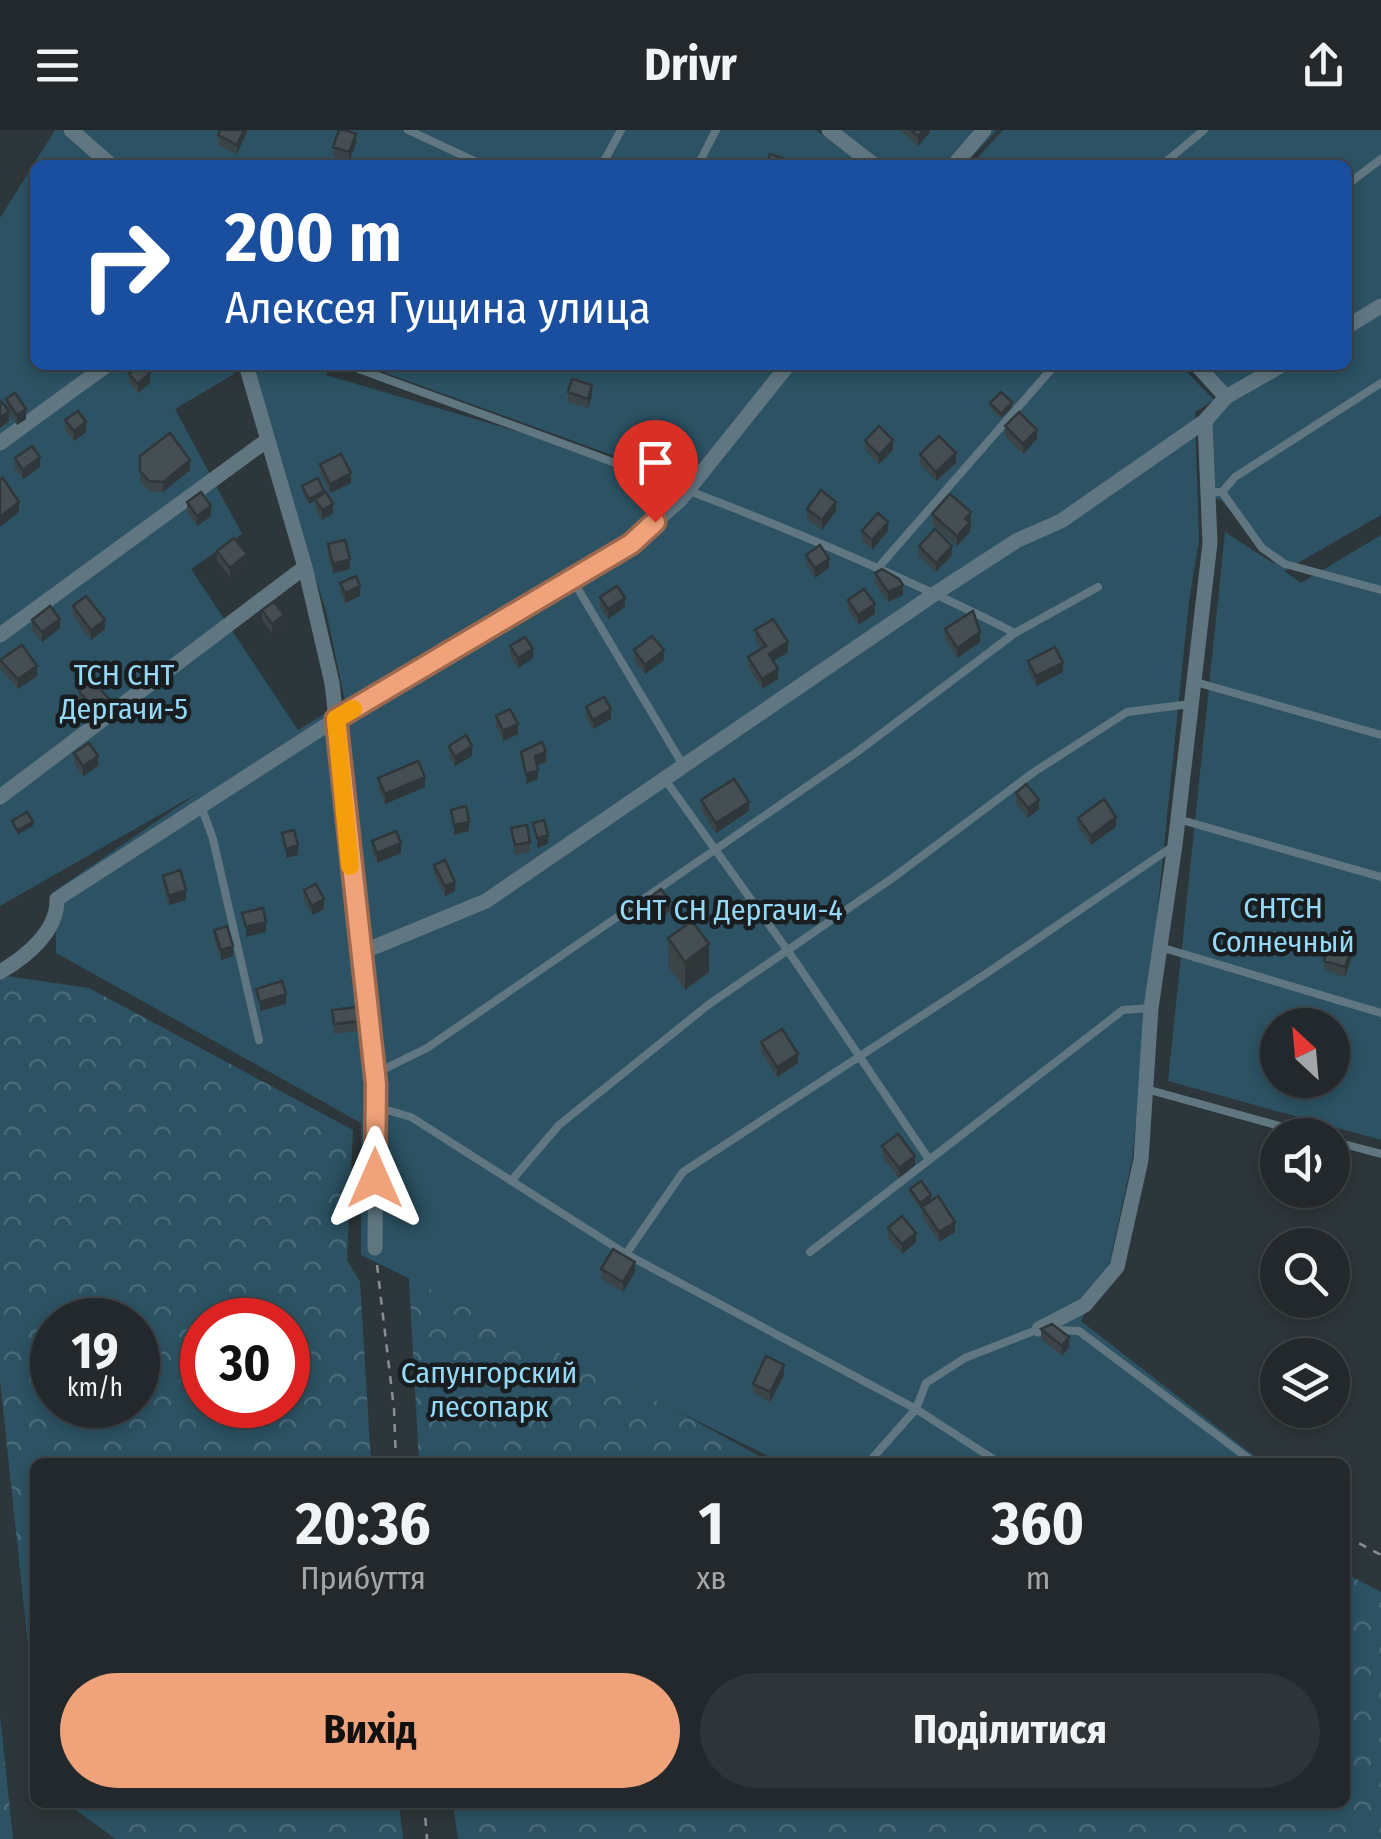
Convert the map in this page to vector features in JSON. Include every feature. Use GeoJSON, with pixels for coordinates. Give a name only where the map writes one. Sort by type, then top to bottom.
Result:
{"type":"FeatureCollection","features":[{"type":"Feature","properties":{"kind":"street"},"geometry":{"type":"LineString","coordinates":[[70,130],[105,160]]}},
{"type":"Feature","properties":{"kind":"street"},"geometry":{"type":"LineString","coordinates":[[828,130],[867,160]]}},
{"type":"Feature","properties":{"kind":"street"},"geometry":{"type":"LineString","coordinates":[[958,160],[984,130]]}},
{"type":"Feature","properties":{"kind":"street"},"geometry":{"type":"LineString","coordinates":[[1352,324],[1381,306]]}},
{"type":"Feature","properties":{"kind":"street"},"geometry":{"type":"LineString","coordinates":[[0,444],[99,370]]}},
{"type":"Feature","properties":{"kind":"street"},"geometry":{"type":"LineString","coordinates":[[247,370],[304,567],[332,682],[374,1074],[375,1248]]}},
{"type":"Feature","properties":{"kind":"street"},"geometry":{"type":"LineString","coordinates":[[0,972],[42,938],[57,914],[57,900],[336,719],[631,544],[687,491],[784,370]]}},
{"type":"Feature","properties":{"kind":"street"},"geometry":{"type":"LineString","coordinates":[[1201,370],[1226,398]]}},
{"type":"Feature","properties":{"kind":"street"},"geometry":{"type":"LineString","coordinates":[[360,952],[486,901],[936,593],[1016,541],[1062,521],[1205,421],[1226,398],[1274,370]]}},
{"type":"Feature","properties":{"kind":"street"},"geometry":{"type":"LineString","coordinates":[[1038,1329],[1085,1304],[1117,1267],[1142,1160],[1151,1008],[1175,845],[1210,543],[1214,492],[1205,421]]}},
{"type":"Feature","properties":{"kind":"street"},"geometry":{"type":"LineString","coordinates":[[0,635],[266,441]]}},
{"type":"Feature","properties":{"kind":"street"},"geometry":{"type":"LineString","coordinates":[[0,797],[304,567]]}},
{"type":"Feature","properties":{"kind":"lane"},"geometry":{"type":"LineString","coordinates":[[408,130],[472,160]]}},
{"type":"Feature","properties":{"kind":"lane"},"geometry":{"type":"LineString","coordinates":[[605,160],[621,130]]}},
{"type":"Feature","properties":{"kind":"lane"},"geometry":{"type":"LineString","coordinates":[[701,160],[716,130]]}},
{"type":"Feature","properties":{"kind":"lane"},"geometry":{"type":"LineString","coordinates":[[1168,160],[1204,130]]}},
{"type":"Feature","properties":{"kind":"lane"},"geometry":{"type":"LineString","coordinates":[[1352,181],[1381,159]]}},
{"type":"Feature","properties":{"kind":"lane"},"geometry":{"type":"LineString","coordinates":[[361,370],[687,491],[936,593],[1014,633]]}},
{"type":"Feature","properties":{"kind":"lane"},"geometry":{"type":"LineString","coordinates":[[877,568],[1050,370]]}},
{"type":"Feature","properties":{"kind":"lane"},"geometry":{"type":"LineString","coordinates":[[1381,383],[1214,492],[1262,548],[1285,564],[1381,590]]}},
{"type":"Feature","properties":{"kind":"lane"},"geometry":{"type":"LineString","coordinates":[[572,579],[683,765]]}},
{"type":"Feature","properties":{"kind":"lane"},"geometry":{"type":"LineString","coordinates":[[374,1074],[427,1048],[857,752],[1014,633],[1098,587]]}},
{"type":"Feature","properties":{"kind":"lane"},"geometry":{"type":"LineString","coordinates":[[1192,681],[1381,735]]}},
{"type":"Feature","properties":{"kind":"lane"},"geometry":{"type":"LineString","coordinates":[[511,1181],[559,1125],[708,1005],[1034,772],[1128,712],[1190,704]]}},
{"type":"Feature","properties":{"kind":"lane"},"geometry":{"type":"LineString","coordinates":[[664,778],[788,951],[928,1158]]}},
{"type":"Feature","properties":{"kind":"lane"},"geometry":{"type":"LineString","coordinates":[[201,806],[259,1040]]}},
{"type":"Feature","properties":{"kind":"lane"},"geometry":{"type":"LineString","coordinates":[[1178,819],[1381,877]]}},
{"type":"Feature","properties":{"kind":"lane"},"geometry":{"type":"LineString","coordinates":[[626,1254],[683,1172],[1175,845]]}},
{"type":"Feature","properties":{"kind":"lane"},"geometry":{"type":"LineString","coordinates":[[1160,947],[1381,1014]]}},
{"type":"Feature","properties":{"kind":"lane"},"geometry":{"type":"LineString","coordinates":[[810,1252],[1123,1010],[1151,1008]]}},
{"type":"Feature","properties":{"kind":"lane"},"geometry":{"type":"LineString","coordinates":[[1146,1088],[1260,1120]]}},
{"type":"Feature","properties":{"kind":"lane"},"geometry":{"type":"LineString","coordinates":[[376,1107],[412,1118],[626,1254],[916,1410],[992,1458]]}},
{"type":"Feature","properties":{"kind":"lane"},"geometry":{"type":"LineString","coordinates":[[1350,1146],[1381,1154]]}},
{"type":"Feature","properties":{"kind":"lane"},"geometry":{"type":"LineString","coordinates":[[872,1458],[916,1410],[926,1383],[964,1358],[1038,1329],[1079,1332],[1248,1458]]}},
{"type":"Feature","properties":{"kind":"path"},"geometry":{"type":"LineString","coordinates":[[375,1248],[394,1409],[396,1458]]}},
{"type":"Feature","properties":{"kind":"path"},"geometry":{"type":"LineString","coordinates":[[1350,1539],[1381,1556]]}},
{"type":"Feature","properties":{"kind":"path"},"geometry":{"type":"LineString","coordinates":[[424,1808],[427,1839]]}},
{"type":"Feature","properties":{"kind":"green space","name":"СНТ СН Дергачи-4"},"geometry":{"type":"Polygon","coordinates":[[[55,130],[62,130],[94,158],[70,130],[816,130],[856,160],[36,160],[55,130]]]}},
{"type":"Feature","properties":{"kind":"green space"},"geometry":{"type":"Polygon","coordinates":[[[832,130],[997,130],[969,160],[871,160],[832,130]]]}},
{"type":"Feature","properties":{"kind":"green space","name":"СНТСН Солнечный"},"geometry":{"type":"Polygon","coordinates":[[[1003,130],[1381,130],[1381,515],[1284,571],[1301,583],[1381,535],[1381,1140],[1350,1131],[1350,1118],[1302,1118],[1168,1081],[1225,532],[1276,565],[1221,500],[1201,493],[1200,414],[1217,398],[1191,370],[1352,370],[1352,160],[976,160],[1003,130]]]}},
{"type":"Feature","properties":{"kind":"green space","name":"СНТ СН Дергачи-4"},"geometry":{"type":"Polygon","coordinates":[[[30,170],[30,370],[233,370],[234,374],[175,409],[242,534],[191,569],[298,730],[345,701],[326,611],[249,370],[329,370],[326,375],[678,479],[378,370],[1185,370],[1214,400],[1195,412],[1199,540],[1189,601],[1132,1160],[1110,1261],[1081,1321],[1257,1458],[772,1458],[361,1255],[361,1123],[56,953],[56,890],[198,793],[0,906],[0,218],[30,170]]]}},
{"type":"Feature","properties":{"kind":"green space"},"geometry":{"type":"Polygon","coordinates":[[[0,975],[89,988],[353,1130],[347,1260],[360,1282],[371,1458],[30,1458],[30,1665],[0,1380],[0,975]]]}},
{"type":"Feature","properties":{"kind":"green space","name":"Сапунгорский лесопарк"},"geometry":{"type":"Polygon","coordinates":[[[408,1263],[763,1458],[419,1458],[408,1263]]]}},
{"type":"Feature","properties":{"kind":"green space"},"geometry":{"type":"Polygon","coordinates":[[[1350,1576],[1381,1592],[1381,1839],[458,1839],[454,1808],[1350,1808],[1350,1576]]]}},
{"type":"Feature","properties":{"kind":"green space"},"geometry":{"type":"Polygon","coordinates":[[[0,1715],[13,1839],[0,1839],[0,1715]]]}},
{"type":"Feature","properties":{"kind":"green space"},"geometry":{"type":"Polygon","coordinates":[[[73,1808],[400,1808],[403,1839],[116,1839],[73,1808]]]}},
{"type":"Feature","properties":{"kind":"building"},"geometry":{"type":"Polygon","coordinates":[[[220,130],[244,130],[237,145],[218,135],[220,130]]]}},
{"type":"Feature","properties":{"kind":"building"},"geometry":{"type":"Polygon","coordinates":[[[339,130],[356,134],[349,152],[333,147],[339,130]]]}},
{"type":"Feature","properties":{"kind":"building"},"geometry":{"type":"Polygon","coordinates":[[[134,370],[150,373],[138,384],[129,374],[134,370]]]}},
{"type":"Feature","properties":{"kind":"building"},"geometry":{"type":"Polygon","coordinates":[[[572,379],[592,385],[588,399],[568,392],[572,379]]]}},
{"type":"Feature","properties":{"kind":"building"},"geometry":{"type":"Polygon","coordinates":[[[1001,392],[1012,402],[1001,414],[990,403],[1001,392]]]}},
{"type":"Feature","properties":{"kind":"building"},"geometry":{"type":"Polygon","coordinates":[[[15,393],[26,409],[17,415],[6,399],[15,393]]]}},
{"type":"Feature","properties":{"kind":"building"},"geometry":{"type":"Polygon","coordinates":[[[0,400],[9,411],[0,418],[0,400]]]}},
{"type":"Feature","properties":{"kind":"building"},"geometry":{"type":"Polygon","coordinates":[[[78,411],[86,422],[74,431],[65,420],[78,411]]]}},
{"type":"Feature","properties":{"kind":"building"},"geometry":{"type":"Polygon","coordinates":[[[1019,412],[1037,430],[1023,444],[1005,426],[1019,412]]]}},
{"type":"Feature","properties":{"kind":"building"},"geometry":{"type":"Polygon","coordinates":[[[879,426],[893,440],[879,455],[865,441],[879,426]]]}},
{"type":"Feature","properties":{"kind":"building"},"geometry":{"type":"Polygon","coordinates":[[[170,433],[190,460],[163,482],[149,481],[140,471],[140,456],[170,433]]]}},
{"type":"Feature","properties":{"kind":"building"},"geometry":{"type":"Polygon","coordinates":[[[939,436],[956,453],[936,472],[920,454],[939,436]]]}},
{"type":"Feature","properties":{"kind":"building"},"geometry":{"type":"Polygon","coordinates":[[[32,446],[40,457],[23,470],[15,458],[32,446]]]}},
{"type":"Feature","properties":{"kind":"building"},"geometry":{"type":"Polygon","coordinates":[[[341,454],[351,473],[330,484],[320,464],[341,454]]]}},
{"type":"Feature","properties":{"kind":"building"},"geometry":{"type":"Polygon","coordinates":[[[3,478],[19,502],[0,517],[0,480],[3,478]]]}},
{"type":"Feature","properties":{"kind":"building"},"geometry":{"type":"Polygon","coordinates":[[[318,478],[324,491],[309,499],[302,486],[318,478]]]}},
{"type":"Feature","properties":{"kind":"building"},"geometry":{"type":"Polygon","coordinates":[[[821,490],[836,502],[822,520],[807,509],[821,490]]]}},
{"type":"Feature","properties":{"kind":"building"},"geometry":{"type":"Polygon","coordinates":[[[201,492],[211,506],[197,516],[187,502],[201,492]]]}},
{"type":"Feature","properties":{"kind":"building"},"geometry":{"type":"Polygon","coordinates":[[[326,492],[333,504],[322,510],[315,499],[326,492]]]}},
{"type":"Feature","properties":{"kind":"building"},"geometry":{"type":"Polygon","coordinates":[[[950,494],[971,512],[965,519],[970,522],[957,536],[932,514],[950,494]]]}},
{"type":"Feature","properties":{"kind":"building"},"geometry":{"type":"Polygon","coordinates":[[[878,513],[888,522],[872,540],[862,531],[878,513]]]}},
{"type":"Feature","properties":{"kind":"building"},"geometry":{"type":"Polygon","coordinates":[[[935,529],[952,546],[936,563],[919,546],[935,529]]]}},
{"type":"Feature","properties":{"kind":"building"},"geometry":{"type":"Polygon","coordinates":[[[234,538],[247,554],[230,568],[217,551],[234,538]]]}},
{"type":"Feature","properties":{"kind":"building"},"geometry":{"type":"Polygon","coordinates":[[[345,540],[350,559],[333,564],[328,544],[345,540]]]}},
{"type":"Feature","properties":{"kind":"building"},"geometry":{"type":"Polygon","coordinates":[[[820,545],[829,559],[815,568],[806,555],[820,545]]]}},
{"type":"Feature","properties":{"kind":"building"},"geometry":{"type":"Polygon","coordinates":[[[882,569],[903,585],[888,592],[875,573],[882,569]]]}},
{"type":"Feature","properties":{"kind":"building"},"geometry":{"type":"Polygon","coordinates":[[[356,576],[360,586],[345,593],[340,583],[356,576]]]}},
{"type":"Feature","properties":{"kind":"building"},"geometry":{"type":"Polygon","coordinates":[[[617,586],[625,598],[608,609],[600,597],[617,586]]]}},
{"type":"Feature","properties":{"kind":"building"},"geometry":{"type":"Polygon","coordinates":[[[864,589],[875,604],[858,615],[848,600],[864,589]]]}},
{"type":"Feature","properties":{"kind":"building"},"geometry":{"type":"Polygon","coordinates":[[[86,596],[105,620],[91,630],[73,606],[86,596]]]}},
{"type":"Feature","properties":{"kind":"building"},"geometry":{"type":"Polygon","coordinates":[[[274,602],[284,615],[272,624],[262,610],[274,602]]]}},
{"type":"Feature","properties":{"kind":"building"},"geometry":{"type":"Polygon","coordinates":[[[50,606],[60,619],[42,632],[32,620],[50,606]]]}},
{"type":"Feature","properties":{"kind":"building"},"geometry":{"type":"Polygon","coordinates":[[[973,611],[980,632],[957,648],[945,629],[973,611]]]}},
{"type":"Feature","properties":{"kind":"building"},"geometry":{"type":"Polygon","coordinates":[[[773,619],[788,642],[769,654],[778,669],[762,679],[748,657],[766,646],[755,630],[773,619]]]}},
{"type":"Feature","properties":{"kind":"building"},"geometry":{"type":"Polygon","coordinates":[[[652,636],[664,650],[645,665],[634,650],[652,636]]]}},
{"type":"Feature","properties":{"kind":"building"},"geometry":{"type":"Polygon","coordinates":[[[525,637],[533,649],[518,658],[510,646],[525,637]]]}},
{"type":"Feature","properties":{"kind":"building"},"geometry":{"type":"Polygon","coordinates":[[[22,645],[37,666],[18,679],[0,660],[22,645]]]}},
{"type":"Feature","properties":{"kind":"building"},"geometry":{"type":"Polygon","coordinates":[[[1055,647],[1063,663],[1036,676],[1028,661],[1055,647]]]}},
{"type":"Feature","properties":{"kind":"building"},"geometry":{"type":"Polygon","coordinates":[[[93,680],[108,698],[94,709],[79,691],[93,680]]]}},
{"type":"Feature","properties":{"kind":"building"},"geometry":{"type":"Polygon","coordinates":[[[604,697],[611,709],[593,720],[586,707],[604,697]]]}},
{"type":"Feature","properties":{"kind":"building"},"geometry":{"type":"Polygon","coordinates":[[[510,709],[518,724],[503,731],[496,716],[510,709]]]}},
{"type":"Feature","properties":{"kind":"building"},"geometry":{"type":"Polygon","coordinates":[[[466,735],[472,746],[455,757],[449,746],[466,735]]]}},
{"type":"Feature","properties":{"kind":"building"},"geometry":{"type":"Polygon","coordinates":[[[542,742],[546,752],[535,756],[538,770],[526,774],[521,752],[542,742]]]}},
{"type":"Feature","properties":{"kind":"building"},"geometry":{"type":"Polygon","coordinates":[[[89,743],[98,756],[83,766],[74,753],[89,743]]]}},
{"type":"Feature","properties":{"kind":"building"},"geometry":{"type":"Polygon","coordinates":[[[418,761],[425,777],[385,794],[378,778],[418,761]]]}},
{"type":"Feature","properties":{"kind":"building"},"geometry":{"type":"Polygon","coordinates":[[[734,779],[749,802],[716,823],[701,800],[734,779]]]}},
{"type":"Feature","properties":{"kind":"building"},"geometry":{"type":"Polygon","coordinates":[[[1026,784],[1039,800],[1028,808],[1016,793],[1026,784]]]}},
{"type":"Feature","properties":{"kind":"building"},"geometry":{"type":"Polygon","coordinates":[[[1104,799],[1116,817],[1091,836],[1078,818],[1104,799]]]}},
{"type":"Feature","properties":{"kind":"building"},"geometry":{"type":"Polygon","coordinates":[[[466,806],[469,822],[454,825],[451,810],[466,806]]]}},
{"type":"Feature","properties":{"kind":"building"},"geometry":{"type":"Polygon","coordinates":[[[27,812],[33,822],[17,830],[12,821],[27,812]]]}},
{"type":"Feature","properties":{"kind":"building"},"geometry":{"type":"Polygon","coordinates":[[[544,820],[548,835],[537,838],[533,823],[544,820]]]}},
{"type":"Feature","properties":{"kind":"building"},"geometry":{"type":"Polygon","coordinates":[[[527,825],[530,842],[515,845],[511,828],[527,825]]]}},
{"type":"Feature","properties":{"kind":"building"},"geometry":{"type":"Polygon","coordinates":[[[294,830],[298,845],[286,849],[282,833],[294,830]]]}},
{"type":"Feature","properties":{"kind":"building"},"geometry":{"type":"Polygon","coordinates":[[[396,831],[401,843],[377,853],[372,841],[396,831]]]}},
{"type":"Feature","properties":{"kind":"building"},"geometry":{"type":"Polygon","coordinates":[[[445,860],[455,882],[445,886],[434,865],[445,860]]]}},
{"type":"Feature","properties":{"kind":"building"},"geometry":{"type":"Polygon","coordinates":[[[180,870],[186,890],[169,896],[163,876],[180,870]]]}},
{"type":"Feature","properties":{"kind":"building"},"geometry":{"type":"Polygon","coordinates":[[[316,884],[324,899],[312,906],[304,890],[316,884]]]}},
{"type":"Feature","properties":{"kind":"building"},"geometry":{"type":"Polygon","coordinates":[[[661,889],[670,901],[649,916],[641,904],[661,889]]]}},
{"type":"Feature","properties":{"kind":"building"},"geometry":{"type":"Polygon","coordinates":[[[263,908],[266,922],[246,927],[242,913],[263,908]]]}},
{"type":"Feature","properties":{"kind":"building"},"geometry":{"type":"Polygon","coordinates":[[[692,921],[709,944],[685,962],[668,938],[692,921]]]}},
{"type":"Feature","properties":{"kind":"building"},"geometry":{"type":"Polygon","coordinates":[[[227,926],[233,946],[221,950],[214,930],[227,926]]]}},
{"type":"Feature","properties":{"kind":"building"},"geometry":{"type":"Polygon","coordinates":[[[1333,934],[1354,941],[1345,967],[1324,961],[1333,934]]]}},
{"type":"Feature","properties":{"kind":"building"},"geometry":{"type":"Polygon","coordinates":[[[282,981],[286,994],[260,1002],[256,989],[282,981]]]}},
{"type":"Feature","properties":{"kind":"building"},"geometry":{"type":"Polygon","coordinates":[[[358,1007],[360,1021],[334,1024],[332,1010],[358,1007]]]}},
{"type":"Feature","properties":{"kind":"building"},"geometry":{"type":"Polygon","coordinates":[[[782,1029],[798,1054],[777,1067],[761,1042],[782,1029]]]}},
{"type":"Feature","properties":{"kind":"building"},"geometry":{"type":"Polygon","coordinates":[[[898,1134],[915,1156],[899,1168],[882,1146],[898,1134]]]}},
{"type":"Feature","properties":{"kind":"building"},"geometry":{"type":"Polygon","coordinates":[[[921,1181],[931,1195],[920,1203],[910,1189],[921,1181]]]}},
{"type":"Feature","properties":{"kind":"building"},"geometry":{"type":"Polygon","coordinates":[[[938,1196],[955,1222],[939,1232],[922,1207],[938,1196]]]}},
{"type":"Feature","properties":{"kind":"building"},"geometry":{"type":"Polygon","coordinates":[[[902,1216],[916,1233],[902,1244],[888,1228],[902,1216]]]}},
{"type":"Feature","properties":{"kind":"building"},"geometry":{"type":"Polygon","coordinates":[[[613,1249],[635,1262],[623,1282],[601,1269],[613,1249]]]}},
{"type":"Feature","properties":{"kind":"building"},"geometry":{"type":"Polygon","coordinates":[[[1052,1324],[1069,1337],[1062,1346],[1041,1329],[1052,1324]]]}},
{"type":"Feature","properties":{"kind":"building"},"geometry":{"type":"Polygon","coordinates":[[[766,1356],[784,1365],[770,1392],[753,1384],[766,1356]]]}},
{"type":"Feature","properties":{"kind":"slow traffic"},"geometry":{"type":"LineString","coordinates":[[350,866],[336,719],[353,709]]}},
{"type":"Feature","properties":{"kind":"route"},"geometry":{"type":"LineString","coordinates":[[375,1178],[376,1084],[336,719],[631,544],[655,522]]}},
{"type":"Feature","properties":{"kind":"park label","name":"ТСН СНТ Дергачи-5"},"geometry":{"type":"Point","coordinates":[124,692]}}]}
